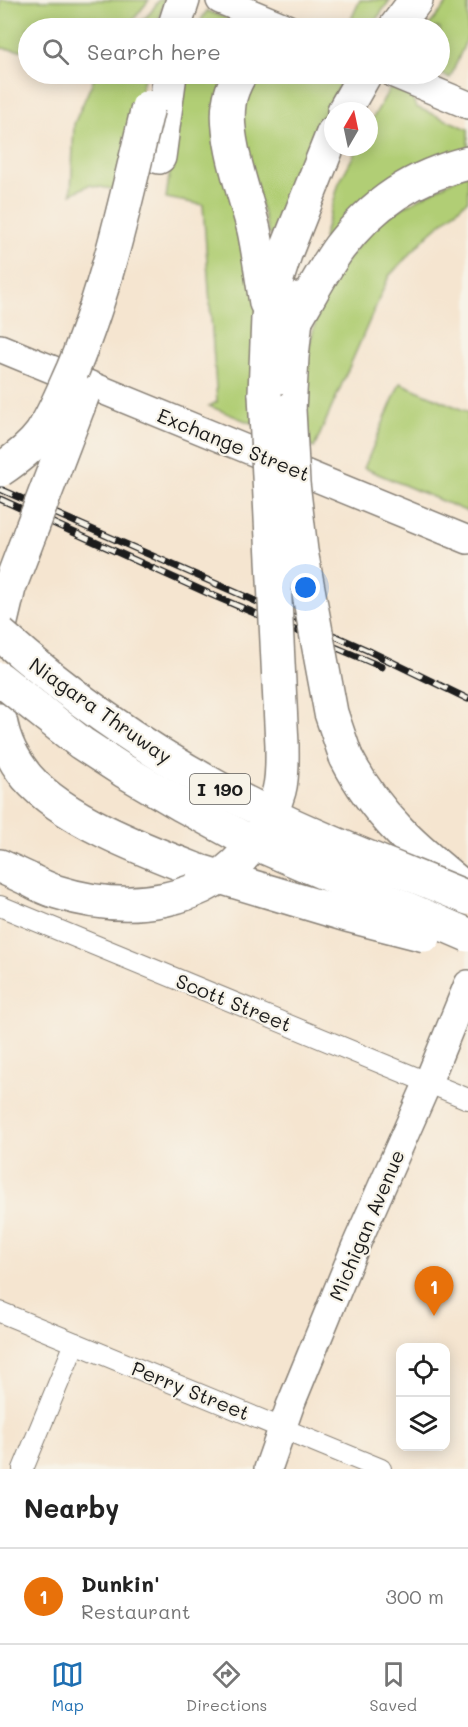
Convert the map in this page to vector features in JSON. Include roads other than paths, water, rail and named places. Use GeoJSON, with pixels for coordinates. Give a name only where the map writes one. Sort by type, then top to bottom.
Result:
{"type":"FeatureCollection","features":[{"type":"Feature","properties":{"kind":"highway"},"geometry":{"type":"LineString","coordinates":[[0,470],[20,456],[40,435],[57,405],[80,350],[110,262],[156,84]]}},
{"type":"Feature","properties":{"kind":"highway"},"geometry":{"type":"LineString","coordinates":[[0,626],[9,588],[120,293],[159,157],[169,84]]}},
{"type":"Feature","properties":{"kind":"highway"},"geometry":{"type":"LineString","coordinates":[[236,84],[229,103],[231,141],[254,233],[282,318]]}},
{"type":"Feature","properties":{"kind":"highway"},"geometry":{"type":"LineString","coordinates":[[349,102],[359,84]]}},
{"type":"Feature","properties":{"kind":"highway"},"geometry":{"type":"LineString","coordinates":[[0,866],[57,892],[101,901],[138,903],[172,899],[199,890],[219,879],[242,858],[265,828],[279,792],[282,745],[277,402],[282,318],[281,264],[324,156]]}},
{"type":"Feature","properties":{"kind":"highway"},"geometry":{"type":"LineString","coordinates":[[282,318],[358,225],[380,204],[409,184],[442,169],[468,163]]}},
{"type":"Feature","properties":{"kind":"highway"},"geometry":{"type":"LineString","coordinates":[[277,402],[293,483],[301,551],[331,713],[346,757],[360,784],[395,828],[430,861],[468,891]]}},
{"type":"Feature","properties":{"kind":"highway","name":"Niagara Thruway"},"geometry":{"type":"LineString","coordinates":[[0,634],[86,704],[148,748],[224,791],[302,829],[468,898]]}},
{"type":"Feature","properties":{"kind":"highway","name":"Niagara Thruway"},"geometry":{"type":"LineString","coordinates":[[0,679],[81,743],[182,805],[243,838],[468,935]]}},
{"type":"Feature","properties":{"kind":"highway"},"geometry":{"type":"LineString","coordinates":[[0,720],[4,738],[14,758],[28,778],[54,800],[118,838],[199,871]]}},
{"type":"Feature","properties":{"kind":"highway"},"geometry":{"type":"LineString","coordinates":[[0,777],[21,800],[39,815],[59,828],[85,839],[347,915],[468,946]]}},
{"type":"Feature","properties":{"kind":"street"},"geometry":{"type":"LineString","coordinates":[[219,0],[263,18]]}},
{"type":"Feature","properties":{"kind":"street"},"geometry":{"type":"LineString","coordinates":[[418,84],[468,105]]}},
{"type":"Feature","properties":{"kind":"street","name":"Exchange Street"},"geometry":{"type":"LineString","coordinates":[[0,348],[468,540]]}},
{"type":"Feature","properties":{"kind":"street","name":"Scott Street"},"geometry":{"type":"LineString","coordinates":[[0,906],[468,1099]]}},
{"type":"Feature","properties":{"kind":"street","name":"Michigan Avenue"},"geometry":{"type":"LineString","coordinates":[[268,1469],[356,1245],[464,994]]}},
{"type":"Feature","properties":{"kind":"street","name":"Perry Street"},"geometry":{"type":"LineString","coordinates":[[0,1312],[381,1469]]}},
{"type":"Feature","properties":{"kind":"street"},"geometry":{"type":"LineString","coordinates":[[23,1469],[75,1343]]}},
{"type":"Feature","properties":{"kind":"railway"},"geometry":{"type":"LineString","coordinates":[[0,489],[367,650],[468,699]]}},
{"type":"Feature","properties":{"kind":"railway"},"geometry":{"type":"LineString","coordinates":[[0,499],[212,595],[382,667]]}},
{"type":"Feature","properties":{"kind":"place","name":"Dunkin'"},"geometry":{"type":"Point","coordinates":[434,1316]}}]}
